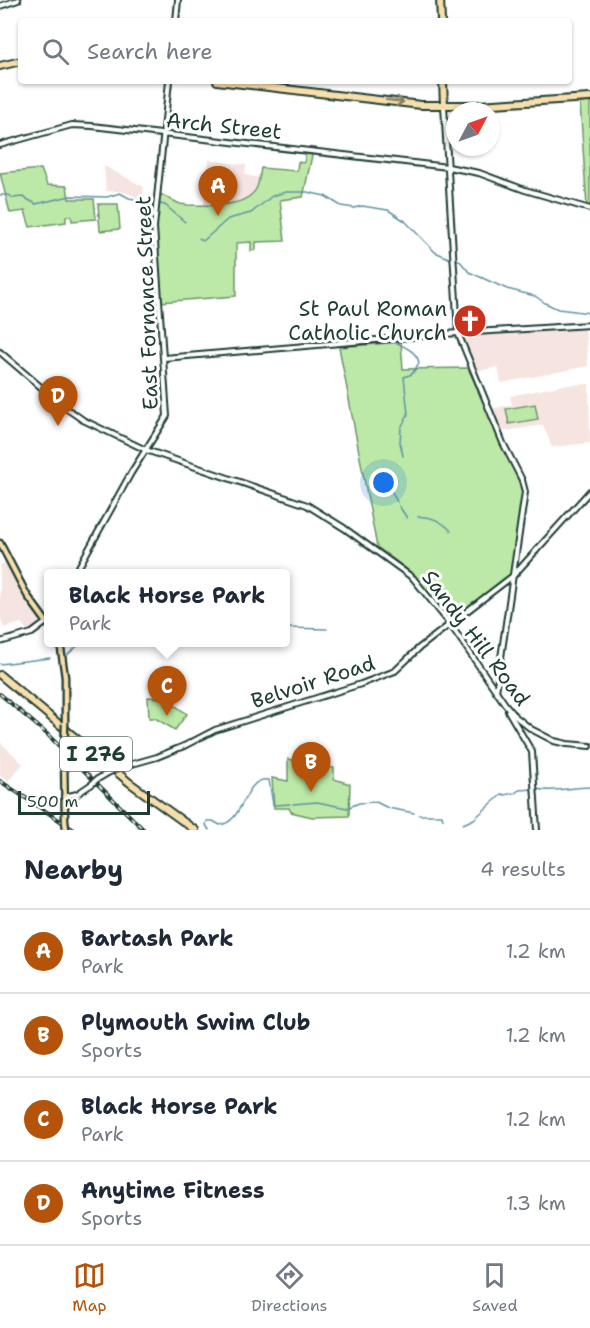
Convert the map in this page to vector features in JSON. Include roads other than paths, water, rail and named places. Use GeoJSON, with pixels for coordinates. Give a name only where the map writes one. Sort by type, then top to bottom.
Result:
{"type":"FeatureCollection","features":[{"type":"Feature","properties":{"kind":"highway"},"geometry":{"type":"LineString","coordinates":[[440,0],[441,18]]}},
{"type":"Feature","properties":{"kind":"highway"},"geometry":{"type":"LineString","coordinates":[[0,66],[18,62]]}},
{"type":"Feature","properties":{"kind":"highway"},"geometry":{"type":"LineString","coordinates":[[242,84],[421,105],[444,101],[590,98]]}},
{"type":"Feature","properties":{"kind":"highway"},"geometry":{"type":"LineString","coordinates":[[443,84],[444,101]]}},
{"type":"Feature","properties":{"kind":"highway","name":"I 276"},"geometry":{"type":"LineString","coordinates":[[0,675],[130,783],[195,830]]}},
{"type":"Feature","properties":{"kind":"highway","name":"I 276"},"geometry":{"type":"LineString","coordinates":[[0,679],[132,790],[188,830]]}},
{"type":"Feature","properties":{"kind":"main road"},"geometry":{"type":"LineString","coordinates":[[0,543],[27,595],[44,617]]}},
{"type":"Feature","properties":{"kind":"main road"},"geometry":{"type":"LineString","coordinates":[[61,647],[65,678],[66,829]]}},
{"type":"Feature","properties":{"kind":"street"},"geometry":{"type":"LineString","coordinates":[[0,6],[18,0]]}},
{"type":"Feature","properties":{"kind":"street"},"geometry":{"type":"LineString","coordinates":[[176,18],[178,0]]}},
{"type":"Feature","properties":{"kind":"street","name":"East Fornance Street"},"geometry":{"type":"LineString","coordinates":[[77,569],[167,416],[154,227],[169,84]]}},
{"type":"Feature","properties":{"kind":"street"},"geometry":{"type":"LineString","coordinates":[[444,101],[458,333],[503,442],[524,484],[525,496],[496,692]]}},
{"type":"Feature","properties":{"kind":"street","name":"Arch Street"},"geometry":{"type":"LineString","coordinates":[[0,145],[75,124],[448,167],[479,173],[525,190],[590,209]]}},
{"type":"Feature","properties":{"kind":"street"},"geometry":{"type":"LineString","coordinates":[[164,358],[458,333],[590,326]]}},
{"type":"Feature","properties":{"kind":"street","name":"Sandy Hill Road"},"geometry":{"type":"LineString","coordinates":[[0,352],[79,418],[147,448],[307,505],[374,548],[413,578],[450,624],[505,704],[526,725],[541,735],[567,744],[590,746]]}},
{"type":"Feature","properties":{"kind":"street","name":"Belvoir Road"},"geometry":{"type":"LineString","coordinates":[[64,797],[77,794],[118,768],[157,757],[215,730],[390,673],[514,575],[590,491]]}},
{"type":"Feature","properties":{"kind":"street"},"geometry":{"type":"LineString","coordinates":[[1,641],[33,633],[44,625]]}},
{"type":"Feature","properties":{"kind":"street"},"geometry":{"type":"LineString","coordinates":[[505,704],[532,752],[537,830]]}},
{"type":"Feature","properties":{"kind":"waterway"},"geometry":{"type":"LineString","coordinates":[[199,238],[203,241],[228,219],[251,213],[272,196],[286,192],[307,192],[325,196],[341,206],[388,210],[405,221],[435,252],[459,260],[469,272],[507,289],[535,296],[558,309],[590,313]]}},
{"type":"Feature","properties":{"kind":"waterway"},"geometry":{"type":"LineString","coordinates":[[0,195],[9,195],[13,198],[23,197],[36,204],[70,196],[107,197],[120,193],[129,198],[165,205],[185,222]]}},
{"type":"Feature","properties":{"kind":"waterway"},"geometry":{"type":"LineString","coordinates":[[394,341],[413,352],[419,363],[412,374],[404,377],[408,414],[401,428],[400,442],[403,456]]}},
{"type":"Feature","properties":{"kind":"waterway"},"geometry":{"type":"LineString","coordinates":[[396,478],[390,488],[397,502]]}},
{"type":"Feature","properties":{"kind":"waterway"},"geometry":{"type":"LineString","coordinates":[[399,506],[407,518]]}},
{"type":"Feature","properties":{"kind":"waterway"},"geometry":{"type":"LineString","coordinates":[[418,517],[436,520],[451,531]]}},
{"type":"Feature","properties":{"kind":"waterway"},"geometry":{"type":"LineString","coordinates":[[290,628],[327,629]]}},
{"type":"Feature","properties":{"kind":"waterway"},"geometry":{"type":"LineString","coordinates":[[65,657],[76,647]]}},
{"type":"Feature","properties":{"kind":"waterway"},"geometry":{"type":"LineString","coordinates":[[0,664],[50,658]]}},
{"type":"Feature","properties":{"kind":"waterway"},"geometry":{"type":"LineString","coordinates":[[209,830],[206,825],[207,821],[220,825],[235,816],[249,792],[260,781],[269,780],[273,805]]}},
{"type":"Feature","properties":{"kind":"waterway"},"geometry":{"type":"LineString","coordinates":[[536,789],[590,787]]}},
{"type":"Feature","properties":{"kind":"waterway"},"geometry":{"type":"LineString","coordinates":[[515,793],[519,790],[533,789]]}},
{"type":"Feature","properties":{"kind":"waterway"},"geometry":{"type":"LineString","coordinates":[[463,824],[474,819],[502,794],[513,793]]}},
{"type":"Feature","properties":{"kind":"waterway"},"geometry":{"type":"LineString","coordinates":[[293,804],[317,802],[347,808],[359,803],[376,802],[388,808],[414,813]]}},
{"type":"Feature","properties":{"kind":"waterway"},"geometry":{"type":"LineString","coordinates":[[275,805],[290,804]]}},
{"type":"Feature","properties":{"kind":"waterway"},"geometry":{"type":"LineString","coordinates":[[419,815],[442,815],[443,819]]}},
{"type":"Feature","properties":{"kind":"railway"},"geometry":{"type":"LineString","coordinates":[[0,694],[48,735],[144,830]]}},
{"type":"Feature","properties":{"kind":"railway"},"geometry":{"type":"LineString","coordinates":[[0,781],[74,830]]}},
{"type":"Feature","properties":{"kind":"place","name":"Bartash Park"},"geometry":{"type":"Point","coordinates":[218,216]}},
{"type":"Feature","properties":{"kind":"place","name":"St Paul Roman Catholic Church"},"geometry":{"type":"Point","coordinates":[470,321]}},
{"type":"Feature","properties":{"kind":"place","name":"Anytime Fitness"},"geometry":{"type":"Point","coordinates":[58,426]}},
{"type":"Feature","properties":{"kind":"place","name":"Black Horse Park"},"geometry":{"type":"Point","coordinates":[167,716]}},
{"type":"Feature","properties":{"kind":"place","name":"Plymouth Swim Club"},"geometry":{"type":"Point","coordinates":[311,792]}}]}
